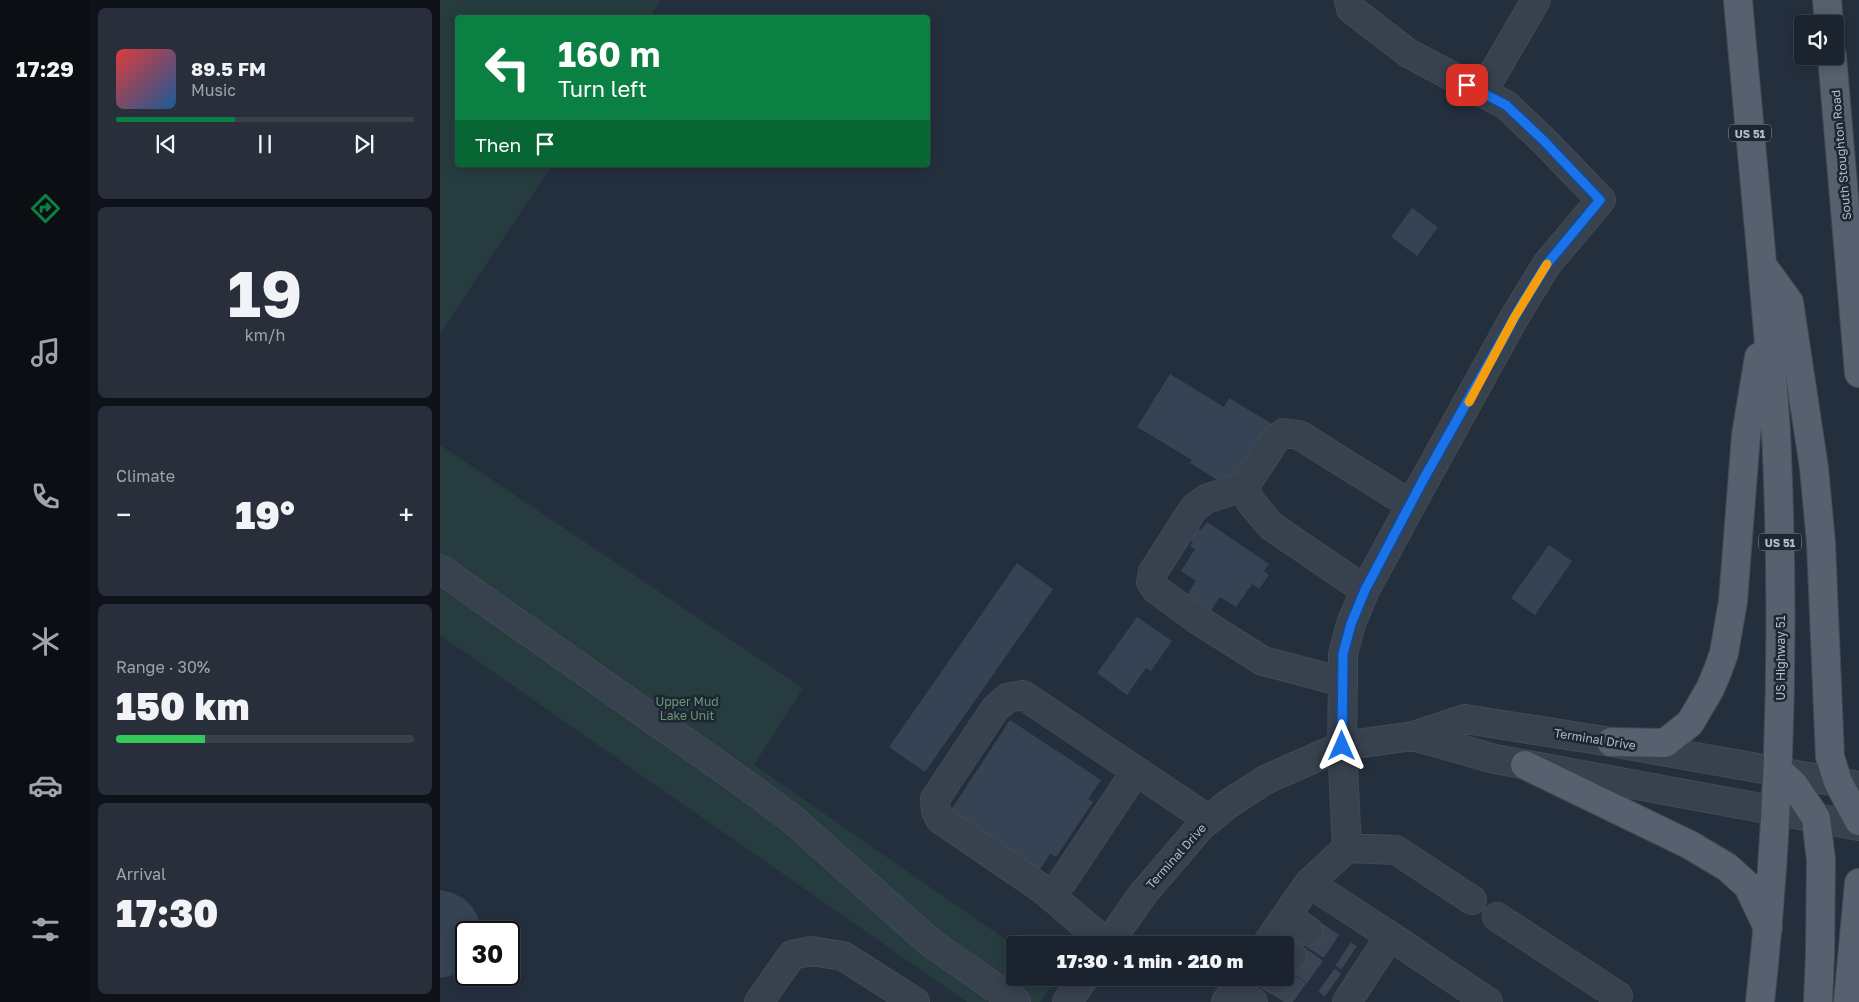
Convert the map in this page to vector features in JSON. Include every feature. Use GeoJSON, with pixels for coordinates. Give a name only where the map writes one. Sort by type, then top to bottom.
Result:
{"type":"FeatureCollection","features":[{"type":"Feature","properties":{"kind":"main road","name":"US 51"},"geometry":{"type":"LineString","coordinates":[[1738,0],[1766,314]]}},
{"type":"Feature","properties":{"kind":"main road"},"geometry":{"type":"LineString","coordinates":[[1826,0],[1828,15]]}},
{"type":"Feature","properties":{"kind":"main road","name":"South Stoughton Road"},"geometry":{"type":"LineString","coordinates":[[1833,65],[1859,373]]}},
{"type":"Feature","properties":{"kind":"main road"},"geometry":{"type":"LineString","coordinates":[[1762,265],[1789,302],[1809,439],[1821,543],[1830,757],[1848,784],[1859,821]]}},
{"type":"Feature","properties":{"kind":"main road"},"geometry":{"type":"LineString","coordinates":[[1611,742],[1665,743],[1690,723],[1710,689],[1718,670],[1724,653],[1734,601],[1746,435],[1766,314]]}},
{"type":"Feature","properties":{"kind":"main road","name":"US Highway 51"},"geometry":{"type":"LineString","coordinates":[[1760,1002],[1777,811],[1781,668],[1780,550],[1775,430],[1766,314]]}},
{"type":"Feature","properties":{"kind":"main road"},"geometry":{"type":"LineString","coordinates":[[1525,765],[1690,845],[1727,867],[1748,886],[1768,929]]}},
{"type":"Feature","properties":{"kind":"main road"},"geometry":{"type":"LineString","coordinates":[[1779,771],[1794,785],[1816,818],[1821,860],[1818,1002]]}},
{"type":"Feature","properties":{"kind":"main road"},"geometry":{"type":"LineString","coordinates":[[1848,1002],[1859,883]]}},
{"type":"Feature","properties":{"kind":"street"},"geometry":{"type":"LineString","coordinates":[[1347,848],[1342,746],[1342,682],[1343,654],[1351,624],[1365,590],[1514,318],[1547,264],[1600,200],[1544,141],[1506,105],[1408,53],[1351,9],[1349,0]]}},
{"type":"Feature","properties":{"kind":"street"},"geometry":{"type":"LineString","coordinates":[[1482,93],[1536,0]]}},
{"type":"Feature","properties":{"kind":"street"},"geometry":{"type":"LineString","coordinates":[[1342,682],[1263,661],[1198,620],[1157,590],[1151,582],[1153,572],[1194,508],[1206,499],[1245,486],[1274,440],[1284,433],[1299,436],[1411,504]]}},
{"type":"Feature","properties":{"kind":"street"},"geometry":{"type":"LineString","coordinates":[[1245,486],[1250,501],[1271,526],[1365,590]]}},
{"type":"Feature","properties":{"kind":"street"},"geometry":{"type":"LineString","coordinates":[[440,569],[792,819],[932,943],[1016,1002]]}},
{"type":"Feature","properties":{"kind":"street"},"geometry":{"type":"LineString","coordinates":[[1097,936],[1052,897],[940,819],[936,812],[935,799],[995,709],[1007,698],[1023,696],[1208,820]]}},
{"type":"Feature","properties":{"kind":"street","name":"Terminal Drive"},"geometry":{"type":"LineString","coordinates":[[1113,936],[1143,894],[1183,846],[1208,820],[1228,804],[1267,779],[1342,746],[1413,736],[1465,719],[1611,742],[1848,784]]}},
{"type":"Feature","properties":{"kind":"street","name":"Terminal Drive"},"geometry":{"type":"LineString","coordinates":[[1413,736],[1495,759],[1859,826]]}},
{"type":"Feature","properties":{"kind":"street"},"geometry":{"type":"LineString","coordinates":[[1052,897],[1136,771]]}},
{"type":"Feature","properties":{"kind":"street"},"geometry":{"type":"LineString","coordinates":[[1281,936],[1286,916],[1309,883],[1347,848],[1396,850],[1472,900]]}},
{"type":"Feature","properties":{"kind":"street"},"geometry":{"type":"LineString","coordinates":[[1309,883],[1488,1002]]}},
{"type":"Feature","properties":{"kind":"street"},"geometry":{"type":"LineString","coordinates":[[1286,916],[1308,931]]}},
{"type":"Feature","properties":{"kind":"street"},"geometry":{"type":"LineString","coordinates":[[1497,917],[1618,996],[1614,1002]]}},
{"type":"Feature","properties":{"kind":"street"},"geometry":{"type":"LineString","coordinates":[[1344,994],[1358,964],[1390,936]]}},
{"type":"Feature","properties":{"kind":"street"},"geometry":{"type":"LineString","coordinates":[[759,1002],[792,956],[811,951],[843,956],[915,1002]]}},
{"type":"Feature","properties":{"kind":"green space"},"geometry":{"type":"Polygon","coordinates":[[[440,0],[661,0],[651,15],[455,15],[455,167],[551,167],[440,334],[440,0]]]}},
{"type":"Feature","properties":{"kind":"green space","name":"Upper Mud Lake Unit"},"geometry":{"type":"Polygon","coordinates":[[[440,445],[803,688],[754,765],[1006,940],[1006,986],[1051,986],[1040,1002],[967,1002],[440,635],[440,445]]]}},
{"type":"Feature","properties":{"kind":"building"},"geometry":{"type":"Polygon","coordinates":[[[1412,208],[1438,227],[1417,256],[1391,237],[1412,208]]]}},
{"type":"Feature","properties":{"kind":"building"},"geometry":{"type":"Polygon","coordinates":[[[1170,374],[1224,407],[1229,398],[1272,424],[1232,489],[1190,463],[1192,460],[1137,427],[1170,374]]]}},
{"type":"Feature","properties":{"kind":"building"},"geometry":{"type":"Polygon","coordinates":[[[1207,522],[1269,564],[1264,571],[1269,575],[1259,589],[1252,584],[1236,607],[1220,597],[1206,618],[1183,602],[1196,581],[1181,571],[1195,549],[1190,546],[1193,541],[1187,537],[1194,526],[1201,530],[1207,522]]]}},
{"type":"Feature","properties":{"kind":"building"},"geometry":{"type":"Polygon","coordinates":[[[1549,545],[1572,561],[1535,615],[1511,598],[1549,545]]]}},
{"type":"Feature","properties":{"kind":"building"},"geometry":{"type":"Polygon","coordinates":[[[1017,563],[1053,589],[925,772],[889,747],[1017,563]]]}},
{"type":"Feature","properties":{"kind":"building"},"geometry":{"type":"Polygon","coordinates":[[[1137,617],[1172,641],[1151,671],[1146,668],[1127,695],[1097,673],[1137,617]]]}},
{"type":"Feature","properties":{"kind":"building"},"geometry":{"type":"Polygon","coordinates":[[[1010,720],[1101,780],[1088,799],[1093,802],[1056,857],[1050,854],[1038,872],[949,813],[1010,720]]]}},
{"type":"Feature","properties":{"kind":"building"},"geometry":{"type":"Polygon","coordinates":[[[440,890],[453,893],[464,899],[472,907],[479,921],[455,921],[455,974],[440,978],[440,890]]]}},
{"type":"Feature","properties":{"kind":"tunnel"},"geometry":{"type":"LineString","coordinates":[[1308,931],[1349,958]]}},
{"type":"Feature","properties":{"kind":"tunnel"},"geometry":{"type":"LineString","coordinates":[[1294,957],[1333,985]]}},
{"type":"Feature","properties":{"kind":"tunnel"},"geometry":{"type":"LineString","coordinates":[[1285,986],[1308,1002]]}},
{"type":"Feature","properties":{"kind":"slow traffic"},"geometry":{"type":"LineString","coordinates":[[1469,402],[1514,318],[1547,264]]}},
{"type":"Feature","properties":{"kind":"route"},"geometry":{"type":"LineString","coordinates":[[1342,746],[1343,654],[1351,624],[1365,590],[1422,482],[1462,415],[1522,304],[1547,264],[1600,200],[1544,141],[1506,105],[1467,85]]}}]}
